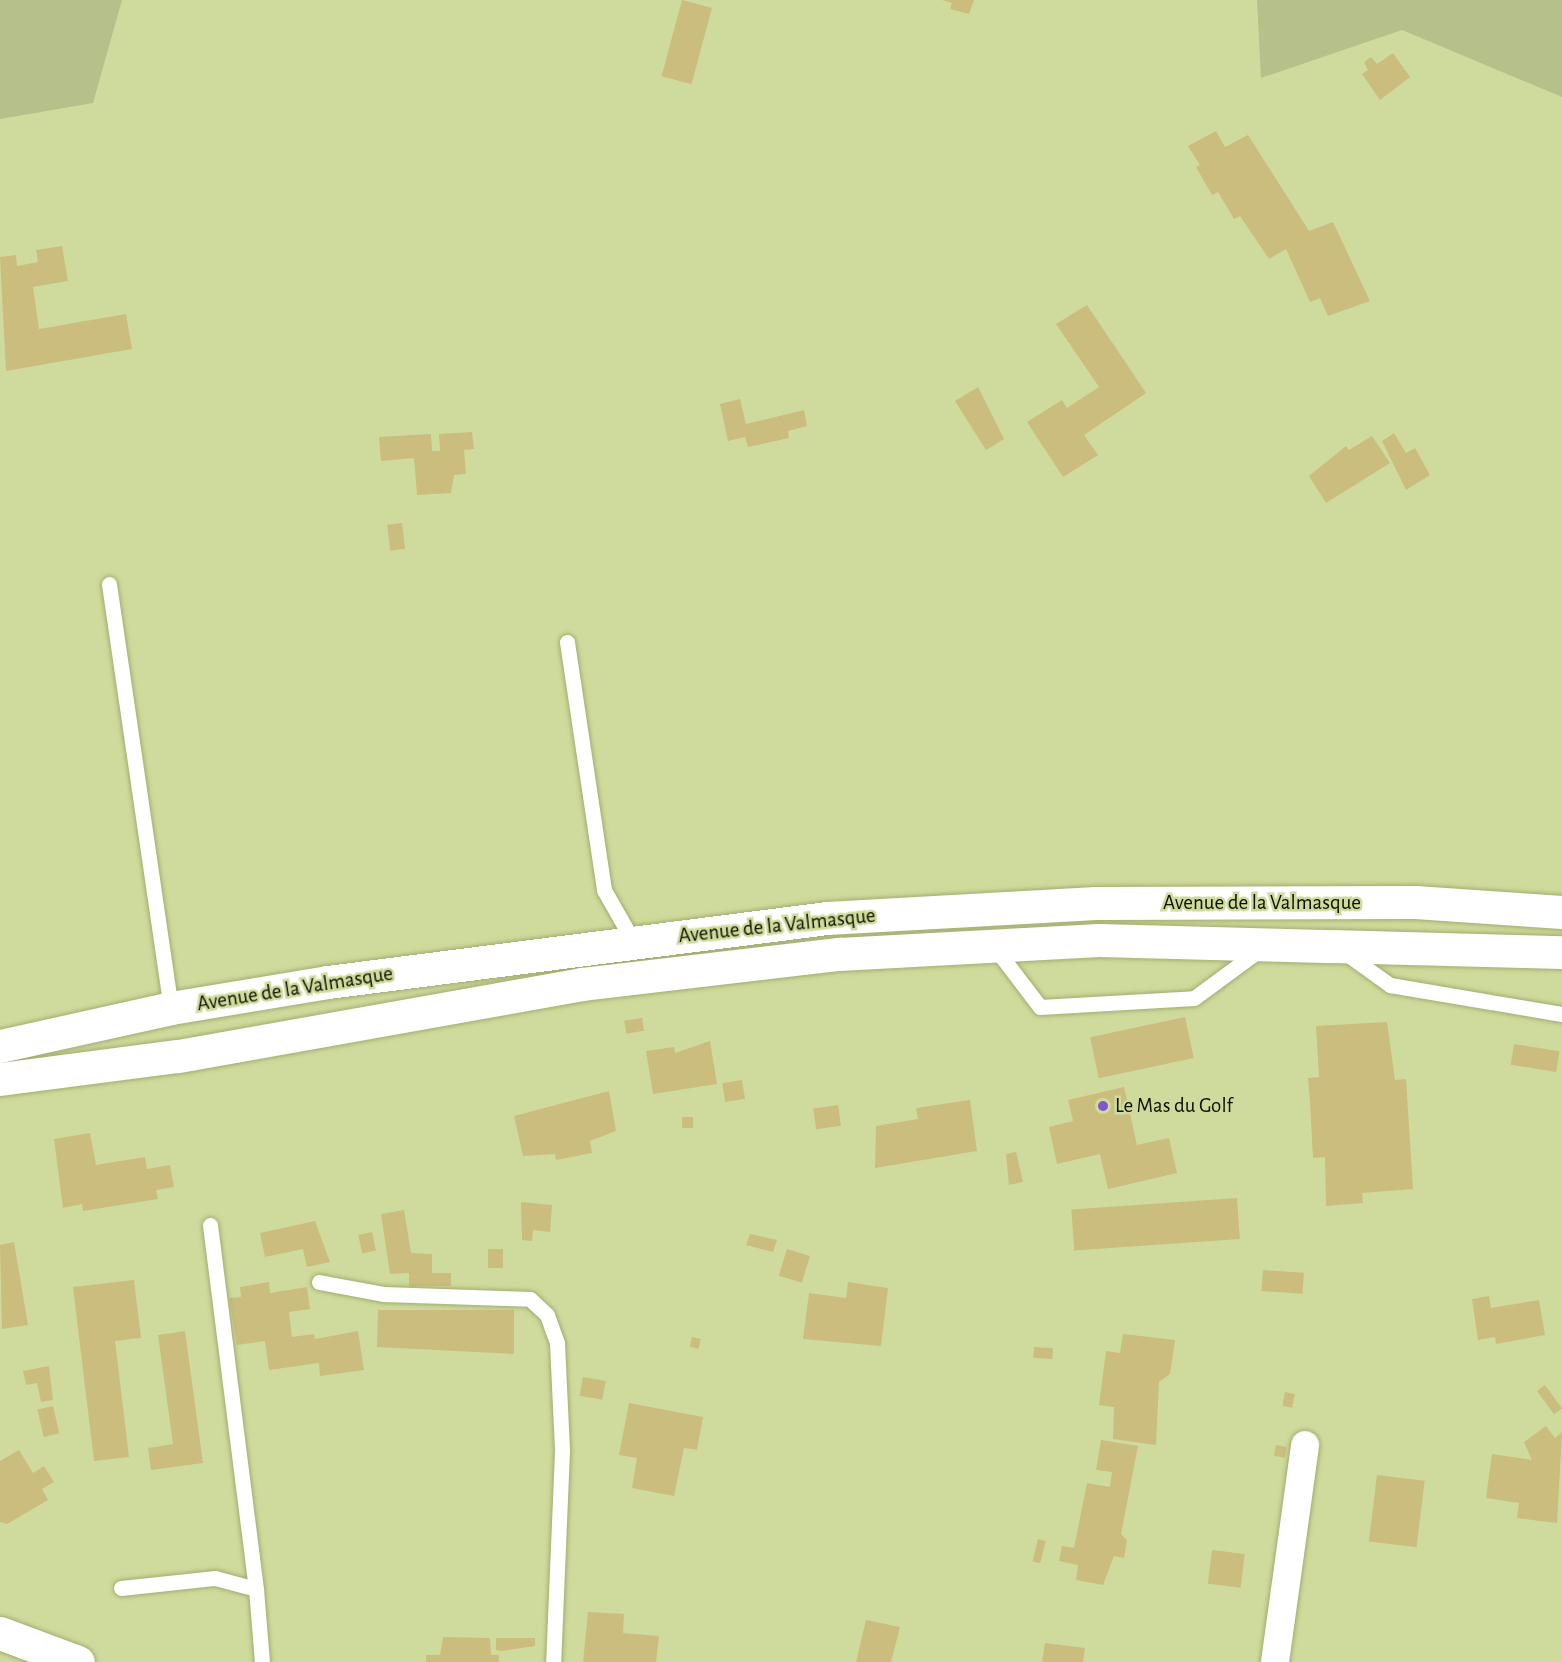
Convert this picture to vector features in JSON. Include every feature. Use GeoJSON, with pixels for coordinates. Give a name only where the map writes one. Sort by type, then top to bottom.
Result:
{"type":"FeatureCollection","features":[{"type":"Feature","properties":{"kind":"main road","name":"Avenue de la Valmasque"},"geometry":{"type":"LineString","coordinates":[[0,1047],[171,1008],[633,941],[827,918],[1096,903],[1415,902],[1562,912]]}},
{"type":"Feature","properties":{"kind":"main road","name":"Avenue de la Valmasque"},"geometry":{"type":"LineString","coordinates":[[0,1079],[178,1056],[582,984],[839,954],[992,944],[1272,940],[1562,952]]}},
{"type":"Feature","properties":{"kind":"main road"},"geometry":{"type":"LineString","coordinates":[[171,1008],[178,1056]]}},
{"type":"Feature","properties":{"kind":"main road"},"geometry":{"type":"LineString","coordinates":[[0,1633],[78,1662]]}},
{"type":"Feature","properties":{"kind":"street"},"geometry":{"type":"LineString","coordinates":[[1275,1662],[1305,1444]]}},
{"type":"Feature","properties":{"kind":"lane"},"geometry":{"type":"LineString","coordinates":[[109,584],[171,1008]]}},
{"type":"Feature","properties":{"kind":"lane"},"geometry":{"type":"LineString","coordinates":[[567,642],[604,890],[633,941]]}},
{"type":"Feature","properties":{"kind":"lane"},"geometry":{"type":"LineString","coordinates":[[992,944],[1040,1007],[1194,998],[1272,940]]}},
{"type":"Feature","properties":{"kind":"lane"},"geometry":{"type":"LineString","coordinates":[[1329,942],[1390,985],[1562,1014]]}},
{"type":"Feature","properties":{"kind":"lane"},"geometry":{"type":"LineString","coordinates":[[210,1225],[256,1589],[262,1662]]}},
{"type":"Feature","properties":{"kind":"lane"},"geometry":{"type":"LineString","coordinates":[[319,1282],[382,1294],[530,1299],[547,1315],[557,1343],[561,1450],[553,1662]]}},
{"type":"Feature","properties":{"kind":"lane"},"geometry":{"type":"LineString","coordinates":[[121,1588],[215,1578],[256,1589]]}},
{"type":"Feature","properties":{"kind":"green space"},"geometry":{"type":"Polygon","coordinates":[[[0,0],[122,0],[93,103],[0,119],[0,0]]]}},
{"type":"Feature","properties":{"kind":"green space"},"geometry":{"type":"Polygon","coordinates":[[[1257,0],[1562,0],[1562,97],[1402,30],[1261,78],[1257,0]]]}},
{"type":"Feature","properties":{"kind":"building"},"geometry":{"type":"Polygon","coordinates":[[[682,0],[712,8],[691,84],[662,76],[682,0]]]}},
{"type":"Feature","properties":{"kind":"building"},"geometry":{"type":"Polygon","coordinates":[[[942,0],[974,0],[969,14],[950,9],[952,3],[942,0]]]}},
{"type":"Feature","properties":{"kind":"building"},"geometry":{"type":"Polygon","coordinates":[[[1393,53],[1410,77],[1380,100],[1362,74],[1368,70],[1364,62],[1371,57],[1377,64],[1393,53]]]}},
{"type":"Feature","properties":{"kind":"building"},"geometry":{"type":"Polygon","coordinates":[[[1216,131],[1225,147],[1248,135],[1309,231],[1333,222],[1370,301],[1328,316],[1320,298],[1310,302],[1286,249],[1269,259],[1240,216],[1234,219],[1218,192],[1212,195],[1196,167],[1200,165],[1188,146],[1216,131]]]}},
{"type":"Feature","properties":{"kind":"building"},"geometry":{"type":"Polygon","coordinates":[[[62,246],[68,281],[33,287],[39,329],[126,314],[132,349],[6,371],[0,257],[16,255],[17,266],[38,262],[36,250],[62,246]]]}},
{"type":"Feature","properties":{"kind":"building"},"geometry":{"type":"Polygon","coordinates":[[[1087,305],[1146,393],[1084,435],[1098,455],[1063,477],[1027,422],[1062,400],[1067,408],[1099,387],[1056,324],[1087,305]]]}},
{"type":"Feature","properties":{"kind":"building"},"geometry":{"type":"Polygon","coordinates":[[[978,387],[1004,439],[986,450],[955,401],[978,387]]]}},
{"type":"Feature","properties":{"kind":"building"},"geometry":{"type":"Polygon","coordinates":[[[740,399],[746,424],[804,410],[807,426],[788,431],[789,438],[748,447],[745,437],[728,441],[720,404],[740,399]]]}},
{"type":"Feature","properties":{"kind":"building"},"geometry":{"type":"Polygon","coordinates":[[[472,432],[474,449],[464,450],[466,474],[454,475],[451,493],[417,495],[414,458],[381,461],[379,437],[431,434],[432,451],[440,451],[439,434],[472,432]]]}},
{"type":"Feature","properties":{"kind":"building"},"geometry":{"type":"Polygon","coordinates":[[[1394,433],[1406,453],[1415,448],[1430,475],[1406,490],[1382,441],[1394,433]]]}},
{"type":"Feature","properties":{"kind":"building"},"geometry":{"type":"Polygon","coordinates":[[[1372,436],[1390,463],[1326,503],[1309,476],[1346,446],[1349,450],[1372,436]]]}},
{"type":"Feature","properties":{"kind":"building"},"geometry":{"type":"Polygon","coordinates":[[[402,523],[405,549],[390,551],[387,525],[402,523]]]}},
{"type":"Feature","properties":{"kind":"building"},"geometry":{"type":"Polygon","coordinates":[[[1185,1017],[1194,1058],[1099,1078],[1090,1037],[1185,1017]]]}},
{"type":"Feature","properties":{"kind":"building"},"geometry":{"type":"Polygon","coordinates":[[[642,1018],[644,1031],[626,1034],[624,1021],[642,1018]]]}},
{"type":"Feature","properties":{"kind":"building"},"geometry":{"type":"Polygon","coordinates":[[[1387,1022],[1395,1080],[1406,1079],[1413,1189],[1362,1193],[1363,1203],[1326,1206],[1325,1157],[1313,1158],[1308,1078],[1319,1077],[1316,1026],[1387,1022]]]}},
{"type":"Feature","properties":{"kind":"building"},"geometry":{"type":"Polygon","coordinates":[[[710,1041],[717,1084],[653,1094],[646,1051],[674,1047],[675,1053],[710,1041]]]}},
{"type":"Feature","properties":{"kind":"building"},"geometry":{"type":"Polygon","coordinates":[[[1514,1044],[1559,1051],[1556,1072],[1511,1065],[1514,1044]]]}},
{"type":"Feature","properties":{"kind":"building"},"geometry":{"type":"Polygon","coordinates":[[[742,1080],[745,1099],[725,1102],[722,1083],[742,1080]]]}},
{"type":"Feature","properties":{"kind":"building"},"geometry":{"type":"Polygon","coordinates":[[[1124,1087],[1137,1145],[1169,1138],[1177,1173],[1108,1189],[1100,1154],[1057,1164],[1049,1127],[1073,1121],[1068,1100],[1124,1087]]]}},
{"type":"Feature","properties":{"kind":"building"},"geometry":{"type":"Polygon","coordinates":[[[609,1091],[616,1131],[590,1141],[592,1153],[556,1160],[555,1154],[523,1156],[514,1116],[609,1091]]]}},
{"type":"Feature","properties":{"kind":"building"},"geometry":{"type":"Polygon","coordinates":[[[970,1100],[977,1151],[875,1168],[876,1126],[918,1119],[916,1108],[970,1100]]]}},
{"type":"Feature","properties":{"kind":"building"},"geometry":{"type":"Polygon","coordinates":[[[838,1105],[841,1126],[816,1129],[813,1108],[838,1105]]]}},
{"type":"Feature","properties":{"kind":"building"},"geometry":{"type":"Polygon","coordinates":[[[682,1117],[693,1117],[693,1128],[682,1128],[682,1117]]]}},
{"type":"Feature","properties":{"kind":"building"},"geometry":{"type":"Polygon","coordinates":[[[90,1133],[96,1165],[145,1157],[147,1169],[170,1165],[174,1187],[156,1190],[158,1199],[83,1211],[82,1204],[63,1208],[54,1139],[90,1133]]]}},
{"type":"Feature","properties":{"kind":"building"},"geometry":{"type":"Polygon","coordinates":[[[1016,1152],[1023,1182],[1009,1185],[1006,1154],[1016,1152]]]}},
{"type":"Feature","properties":{"kind":"building"},"geometry":{"type":"Polygon","coordinates":[[[1237,1198],[1240,1239],[1074,1250],[1071,1210],[1237,1198]]]}},
{"type":"Feature","properties":{"kind":"building"},"geometry":{"type":"Polygon","coordinates":[[[521,1202],[552,1205],[550,1232],[533,1230],[532,1241],[522,1240],[521,1202]]]}},
{"type":"Feature","properties":{"kind":"building"},"geometry":{"type":"Polygon","coordinates":[[[404,1210],[411,1253],[432,1254],[432,1273],[451,1273],[451,1286],[409,1286],[409,1273],[390,1274],[381,1214],[404,1210]]]}},
{"type":"Feature","properties":{"kind":"building"},"geometry":{"type":"Polygon","coordinates":[[[315,1221],[330,1262],[307,1267],[303,1249],[265,1257],[260,1233],[315,1221]]]}},
{"type":"Feature","properties":{"kind":"building"},"geometry":{"type":"Polygon","coordinates":[[[372,1232],[376,1251],[362,1253],[358,1235],[372,1232]]]}},
{"type":"Feature","properties":{"kind":"building"},"geometry":{"type":"Polygon","coordinates":[[[750,1234],[777,1240],[773,1252],[746,1245],[750,1234]]]}},
{"type":"Feature","properties":{"kind":"building"},"geometry":{"type":"Polygon","coordinates":[[[14,1242],[28,1325],[2,1329],[0,1245],[14,1242]]]}},
{"type":"Feature","properties":{"kind":"building"},"geometry":{"type":"Polygon","coordinates":[[[488,1249],[503,1249],[503,1268],[488,1268],[488,1249]]]}},
{"type":"Feature","properties":{"kind":"building"},"geometry":{"type":"Polygon","coordinates":[[[787,1249],[810,1256],[802,1283],[779,1276],[787,1249]]]}},
{"type":"Feature","properties":{"kind":"building"},"geometry":{"type":"Polygon","coordinates":[[[1263,1270],[1304,1273],[1302,1294],[1262,1291],[1263,1270]]]}},
{"type":"Feature","properties":{"kind":"building"},"geometry":{"type":"Polygon","coordinates":[[[134,1280],[141,1338],[115,1341],[129,1457],[94,1461],[73,1287],[134,1280]]]}},
{"type":"Feature","properties":{"kind":"building"},"geometry":{"type":"Polygon","coordinates":[[[269,1282],[270,1293],[307,1287],[310,1309],[289,1312],[292,1337],[314,1334],[315,1339],[358,1331],[364,1370],[320,1376],[319,1363],[269,1370],[265,1341],[237,1345],[229,1298],[241,1297],[240,1287],[269,1282]]]}},
{"type":"Feature","properties":{"kind":"building"},"geometry":{"type":"Polygon","coordinates":[[[848,1282],[888,1288],[881,1346],[803,1339],[809,1293],[846,1298],[848,1282]]]}},
{"type":"Feature","properties":{"kind":"building"},"geometry":{"type":"Polygon","coordinates":[[[1489,1296],[1491,1308],[1539,1300],[1545,1335],[1496,1344],[1495,1337],[1478,1340],[1472,1299],[1489,1296]]]}},
{"type":"Feature","properties":{"kind":"building"},"geometry":{"type":"Polygon","coordinates":[[[378,1310],[514,1310],[514,1354],[377,1347],[378,1310]]]}},
{"type":"Feature","properties":{"kind":"building"},"geometry":{"type":"Polygon","coordinates":[[[185,1331],[203,1463],[151,1470],[148,1448],[173,1444],[158,1335],[185,1331]]]}},
{"type":"Feature","properties":{"kind":"building"},"geometry":{"type":"Polygon","coordinates":[[[1123,1334],[1175,1340],[1170,1374],[1159,1382],[1156,1445],[1113,1439],[1114,1407],[1099,1405],[1106,1351],[1120,1353],[1123,1334]]]}},
{"type":"Feature","properties":{"kind":"building"},"geometry":{"type":"Polygon","coordinates":[[[692,1337],[701,1339],[699,1349],[690,1347],[692,1337]]]}},
{"type":"Feature","properties":{"kind":"building"},"geometry":{"type":"Polygon","coordinates":[[[1034,1347],[1053,1348],[1052,1359],[1033,1358],[1034,1347]]]}},
{"type":"Feature","properties":{"kind":"building"},"geometry":{"type":"Polygon","coordinates":[[[49,1366],[53,1400],[41,1402],[37,1383],[26,1385],[23,1371],[49,1366]]]}},
{"type":"Feature","properties":{"kind":"building"},"geometry":{"type":"Polygon","coordinates":[[[583,1377],[606,1381],[602,1400],[580,1396],[583,1377]]]}},
{"type":"Feature","properties":{"kind":"building"},"geometry":{"type":"Polygon","coordinates":[[[1545,1385],[1562,1408],[1554,1414],[1537,1391],[1545,1385]]]}},
{"type":"Feature","properties":{"kind":"building"},"geometry":{"type":"Polygon","coordinates":[[[1285,1392],[1295,1394],[1292,1408],[1282,1406],[1285,1392]]]}},
{"type":"Feature","properties":{"kind":"building"},"geometry":{"type":"Polygon","coordinates":[[[629,1403],[703,1417],[697,1450],[684,1448],[674,1496],[632,1488],[637,1458],[619,1455],[629,1403]]]}},
{"type":"Feature","properties":{"kind":"building"},"geometry":{"type":"Polygon","coordinates":[[[53,1406],[59,1433],[44,1437],[37,1410],[53,1406]]]}},
{"type":"Feature","properties":{"kind":"building"},"geometry":{"type":"Polygon","coordinates":[[[1546,1426],[1555,1438],[1562,1432],[1557,1523],[1517,1518],[1519,1503],[1486,1498],[1492,1454],[1532,1460],[1524,1442],[1546,1426]]]}},
{"type":"Feature","properties":{"kind":"building"},"geometry":{"type":"Polygon","coordinates":[[[1101,1440],[1138,1446],[1121,1534],[1127,1540],[1124,1558],[1114,1556],[1103,1585],[1076,1580],[1078,1565],[1059,1561],[1062,1546],[1074,1548],[1087,1483],[1110,1487],[1112,1472],[1096,1470],[1101,1440]]]}},
{"type":"Feature","properties":{"kind":"building"},"geometry":{"type":"Polygon","coordinates":[[[1276,1445],[1287,1447],[1285,1458],[1274,1456],[1276,1445]]]}},
{"type":"Feature","properties":{"kind":"building"},"geometry":{"type":"Polygon","coordinates":[[[19,1450],[33,1473],[44,1466],[54,1482],[42,1489],[48,1500],[7,1524],[0,1522],[0,1461],[19,1450]]]}},
{"type":"Feature","properties":{"kind":"building"},"geometry":{"type":"Polygon","coordinates":[[[1377,1475],[1425,1481],[1416,1547],[1369,1542],[1377,1475]]]}},
{"type":"Feature","properties":{"kind":"building"},"geometry":{"type":"Polygon","coordinates":[[[1038,1539],[1046,1541],[1040,1563],[1032,1561],[1038,1539]]]}},
{"type":"Feature","properties":{"kind":"building"},"geometry":{"type":"Polygon","coordinates":[[[1212,1550],[1245,1554],[1241,1588],[1208,1584],[1212,1550]]]}},
{"type":"Feature","properties":{"kind":"building"},"geometry":{"type":"Polygon","coordinates":[[[588,1612],[624,1614],[623,1633],[659,1636],[656,1662],[583,1662],[588,1612]]]}},
{"type":"Feature","properties":{"kind":"building"},"geometry":{"type":"Polygon","coordinates":[[[866,1620],[900,1627],[891,1662],[856,1662],[866,1620]]]}},
{"type":"Feature","properties":{"kind":"building"},"geometry":{"type":"Polygon","coordinates":[[[443,1637],[490,1638],[491,1655],[499,1655],[499,1662],[426,1662],[426,1655],[440,1655],[443,1637]]]}},
{"type":"Feature","properties":{"kind":"building"},"geometry":{"type":"Polygon","coordinates":[[[496,1638],[535,1638],[535,1646],[496,1650],[496,1638]]]}},
{"type":"Feature","properties":{"kind":"building"},"geometry":{"type":"Polygon","coordinates":[[[1045,1643],[1085,1648],[1083,1662],[1042,1662],[1045,1643]]]}},
{"type":"Feature","properties":{"kind":"place","name":"Le Mas du Golf"},"geometry":{"type":"Point","coordinates":[1103,1106]}}]}
